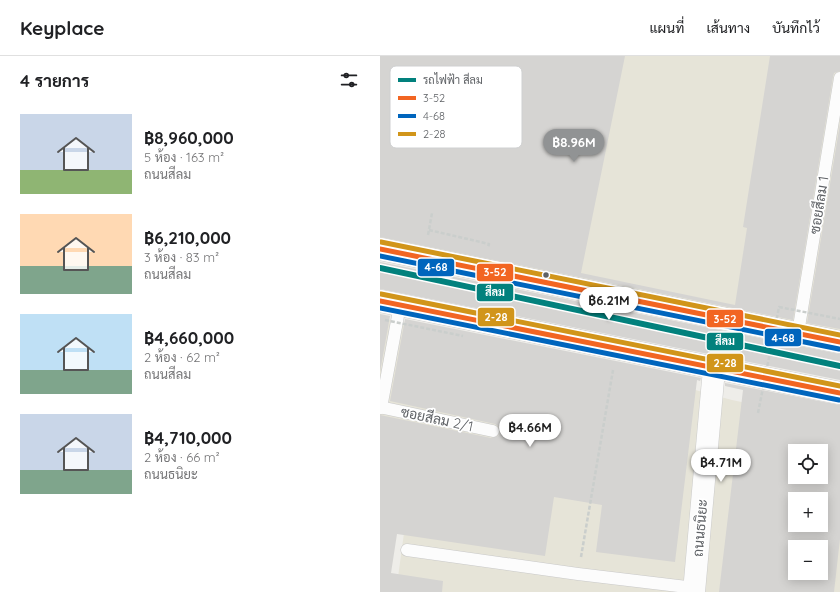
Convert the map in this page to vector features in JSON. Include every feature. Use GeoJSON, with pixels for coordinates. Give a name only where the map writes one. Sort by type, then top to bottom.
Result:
{"type":"FeatureCollection","features":[{"type":"Feature","properties":{"kind":"main road"},"geometry":{"type":"LineString","coordinates":[[380,250],[840,342]]}},
{"type":"Feature","properties":{"kind":"main road"},"geometry":{"type":"LineString","coordinates":[[388,308],[616,348],[840,393]]}},
{"type":"Feature","properties":{"kind":"main road","name":"ถนนธนิยะ"},"geometry":{"type":"LineString","coordinates":[[694,590],[713,380],[716,368]]}},
{"type":"Feature","properties":{"kind":"lane","name":"ซอยสีลม 1"},"geometry":{"type":"LineString","coordinates":[[798,333],[840,78]]}},
{"type":"Feature","properties":{"kind":"lane","name":"ซอยสีลม 2/1"},"geometry":{"type":"LineString","coordinates":[[388,308],[380,408],[493,431]]}},
{"type":"Feature","properties":{"kind":"lane"},"geometry":{"type":"LineString","coordinates":[[407,550],[694,590]]}},
{"type":"Feature","properties":{"kind":"path"},"geometry":{"type":"LineString","coordinates":[[427,240],[432,213]]}},
{"type":"Feature","properties":{"kind":"path"},"geometry":{"type":"LineString","coordinates":[[429,230],[489,244],[488,250]]}},
{"type":"Feature","properties":{"kind":"path"},"geometry":{"type":"LineString","coordinates":[[758,413],[778,307],[840,319]]}},
{"type":"Feature","properties":{"kind":"path"},"geometry":{"type":"LineString","coordinates":[[388,308],[464,336]]}},
{"type":"Feature","properties":{"kind":"path"},"geometry":{"type":"LineString","coordinates":[[578,574],[616,348]]}},
{"type":"Feature","properties":{"kind":"shaded area"},"geometry":{"type":"Polygon","coordinates":[[[380,56],[840,56],[840,334],[380,237],[380,56]]]}},
{"type":"Feature","properties":{"kind":"shaded area"},"geometry":{"type":"Polygon","coordinates":[[[380,318],[611,367],[732,400],[840,423],[840,592],[396,592],[410,489],[380,485],[380,318]]]}},
{"type":"Feature","properties":{"kind":"building"},"geometry":{"type":"Polygon","coordinates":[[[380,56],[625,56],[581,273],[735,305],[747,228],[743,227],[770,56],[840,56],[840,71],[834,73],[833,77],[793,320],[380,237],[380,56]]]}},
{"type":"Feature","properties":{"kind":"building"},"geometry":{"type":"Polygon","coordinates":[[[840,124],[840,329],[807,323],[840,124]]]}},
{"type":"Feature","properties":{"kind":"building"},"geometry":{"type":"Polygon","coordinates":[[[380,262],[840,354],[840,380],[380,289],[380,262]]]}},
{"type":"Feature","properties":{"kind":"building"},"geometry":{"type":"Polygon","coordinates":[[[380,314],[390,316],[380,372],[380,314]]]}},
{"type":"Feature","properties":{"kind":"building"},"geometry":{"type":"Polygon","coordinates":[[[405,319],[701,378],[700,381],[697,380],[675,562],[596,552],[602,505],[554,497],[545,556],[397,534],[391,573],[443,581],[442,592],[380,592],[380,415],[491,438],[498,436],[500,432],[498,426],[495,424],[390,401],[405,319]]]}},
{"type":"Feature","properties":{"kind":"building"},"geometry":{"type":"Polygon","coordinates":[[[725,383],[840,405],[840,539],[834,592],[719,592],[743,390],[725,386],[725,383]]]}},
{"type":"Feature","properties":{"kind":"metro line","name":"สีลม"},"geometry":{"type":"LineString","coordinates":[[380,268],[840,366]]}},
{"type":"Feature","properties":{"kind":"transit line","name":"2-28"},"geometry":{"type":"LineString","coordinates":[[381,242],[840,335]]}},
{"type":"Feature","properties":{"kind":"transit line","name":"3-52"},"geometry":{"type":"LineString","coordinates":[[380,249],[840,342]]}},
{"type":"Feature","properties":{"kind":"transit line","name":"4-68"},"geometry":{"type":"LineString","coordinates":[[380,256],[839,349]]}},
{"type":"Feature","properties":{"kind":"transit line","name":"2-28"},"geometry":{"type":"LineString","coordinates":[[381,294],[840,386]]}},
{"type":"Feature","properties":{"kind":"transit line","name":"3-52"},"geometry":{"type":"LineString","coordinates":[[380,301],[840,393]]}},
{"type":"Feature","properties":{"kind":"transit line","name":"4-68"},"geometry":{"type":"LineString","coordinates":[[380,308],[839,400]]}}]}
